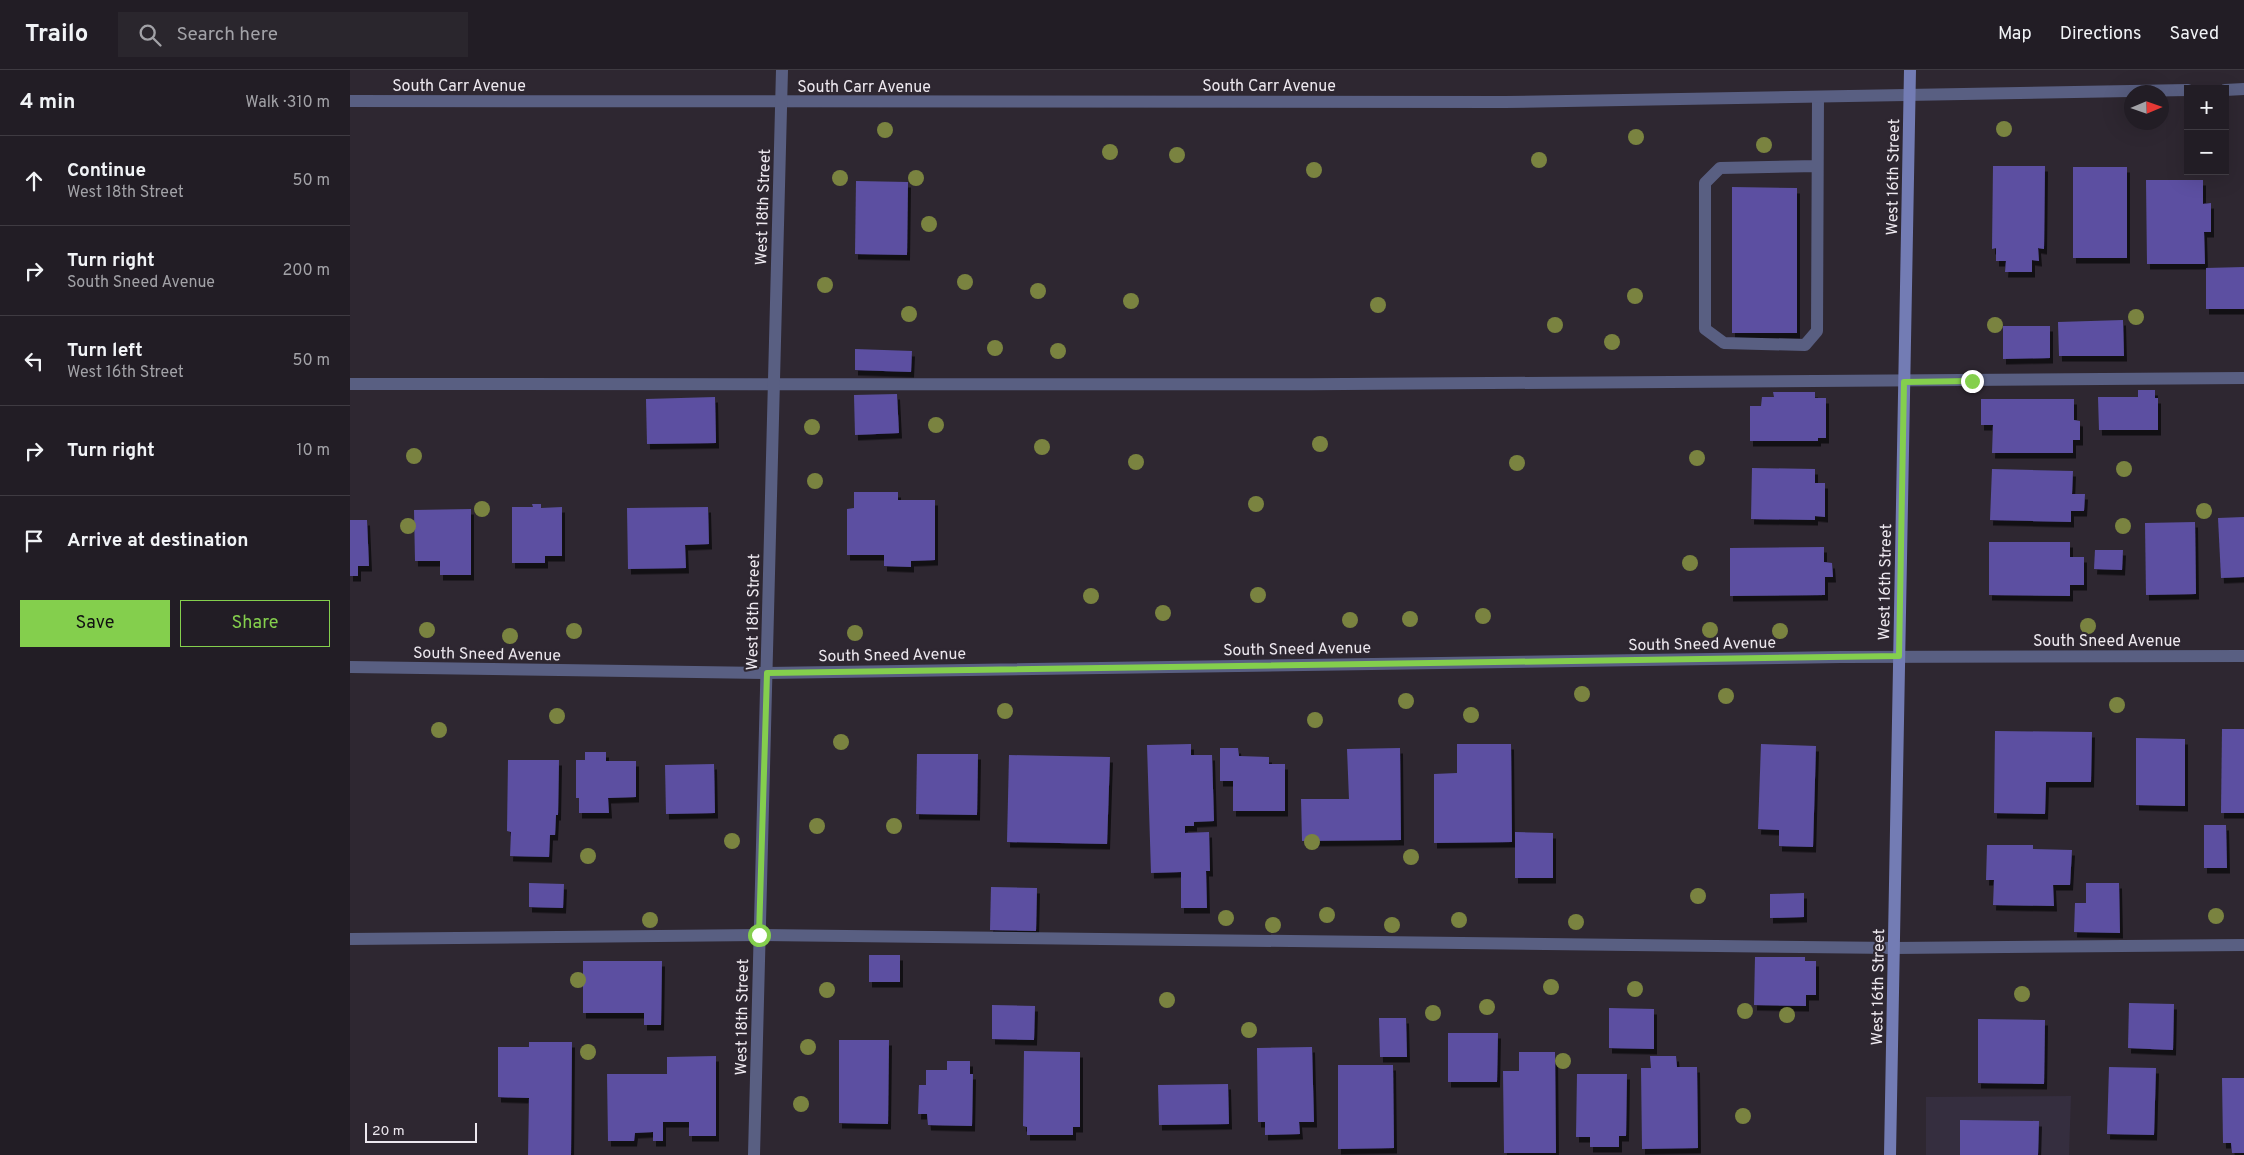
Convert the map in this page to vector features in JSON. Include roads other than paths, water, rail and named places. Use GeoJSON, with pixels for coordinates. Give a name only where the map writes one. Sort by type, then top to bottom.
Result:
{"type":"FeatureCollection","features":[{"type":"Feature","properties":{"kind":"main road","name":"West 16th Street"},"geometry":{"type":"LineString","coordinates":[[1890,1155],[1910,70]]}},
{"type":"Feature","properties":{"kind":"street","name":"West 18th Street"},"geometry":{"type":"LineString","coordinates":[[754,1155],[767,673],[772,385],[782,70]]}},
{"type":"Feature","properties":{"kind":"street","name":"South Carr Avenue"},"geometry":{"type":"LineString","coordinates":[[350,101],[1506,102],[2184,90]]}},
{"type":"Feature","properties":{"kind":"street"},"geometry":{"type":"LineString","coordinates":[[2229,90],[2244,90]]}},
{"type":"Feature","properties":{"kind":"street"},"geometry":{"type":"LineString","coordinates":[[1817,166],[1720,168],[1705,184],[1705,329],[1724,343],[1805,345],[1817,331],[1818,97]]}},
{"type":"Feature","properties":{"kind":"street"},"geometry":{"type":"LineString","coordinates":[[350,384],[772,385],[1904,382],[2244,378]]}},
{"type":"Feature","properties":{"kind":"street","name":"South Sneed Avenue"},"geometry":{"type":"LineString","coordinates":[[350,667],[767,673],[1899,656],[2244,656]]}},
{"type":"Feature","properties":{"kind":"street"},"geometry":{"type":"LineString","coordinates":[[350,939],[759,935],[1894,948],[2244,945]]}}]}
